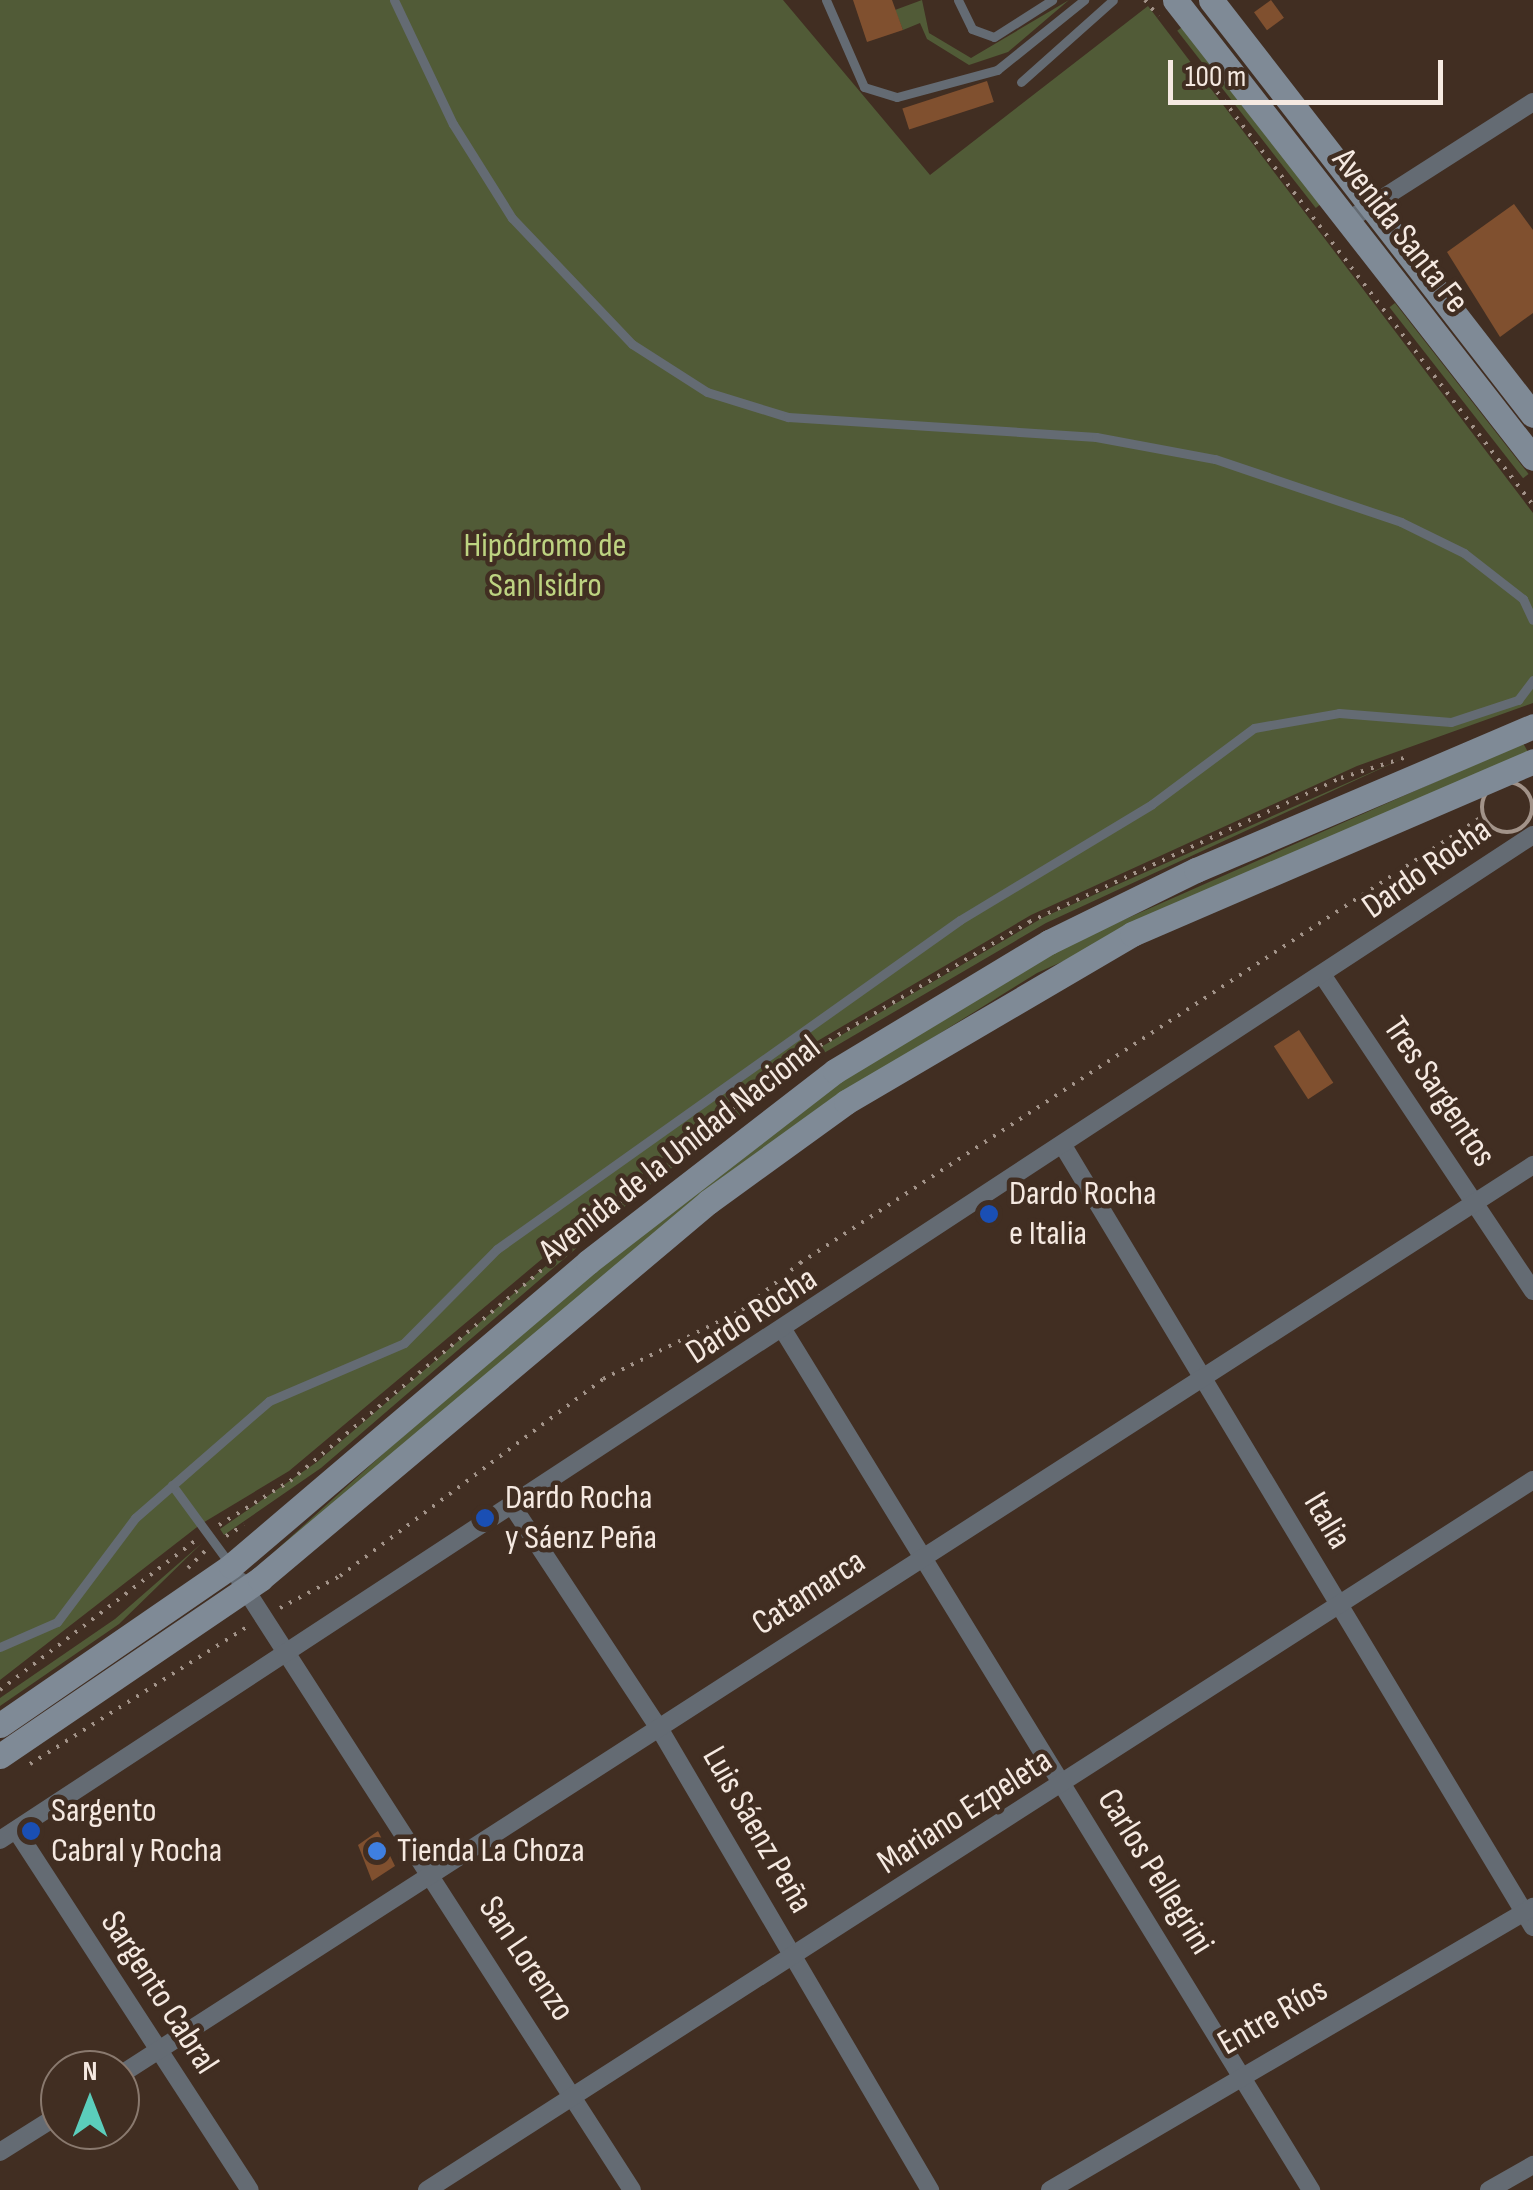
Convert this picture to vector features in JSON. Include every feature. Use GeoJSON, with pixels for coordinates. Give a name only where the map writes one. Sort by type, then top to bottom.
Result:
{"type":"FeatureCollection","features":[{"type":"Feature","properties":{"kind":"main road","name":"Avenida Santa Fe"},"geometry":{"type":"LineString","coordinates":[[1175,0],[1533,458]]}},
{"type":"Feature","properties":{"kind":"main road","name":"Avenida Santa Fe"},"geometry":{"type":"LineString","coordinates":[[1211,0],[1533,416]]}},
{"type":"Feature","properties":{"kind":"main road"},"geometry":{"type":"LineString","coordinates":[[1444,344],[1465,328]]}},
{"type":"Feature","properties":{"kind":"main road","name":"Avenida de la Unidad Nacional"},"geometry":{"type":"LineString","coordinates":[[0,1725],[231,1566],[588,1262],[835,1071],[1163,886],[1533,726]]}},
{"type":"Feature","properties":{"kind":"main road","name":"Avenida de la Unidad Nacional"},"geometry":{"type":"LineString","coordinates":[[7,1765],[246,1590],[694,1213],[846,1102],[1132,934],[1533,762]]}},
{"type":"Feature","properties":{"kind":"street"},"geometry":{"type":"LineString","coordinates":[[1347,221],[1533,102]]}},
{"type":"Feature","properties":{"kind":"street","name":"Dardo Rocha"},"geometry":{"type":"LineString","coordinates":[[8,1835],[785,1333],[1325,978],[1533,835]]}},
{"type":"Feature","properties":{"kind":"street","name":"Tres Sargentos"},"geometry":{"type":"LineString","coordinates":[[1325,978],[1533,1291]]}},
{"type":"Feature","properties":{"kind":"street","name":"Italia"},"geometry":{"type":"LineString","coordinates":[[1064,1149],[1530,1915]]}},
{"type":"Feature","properties":{"kind":"street","name":"Catamarca"},"geometry":{"type":"LineString","coordinates":[[140,2063],[1533,1165]]}},
{"type":"Feature","properties":{"kind":"street","name":"Carlos Pellegrini"},"geometry":{"type":"LineString","coordinates":[[785,1333],[1312,2190]]}},
{"type":"Feature","properties":{"kind":"street","name":"Mariano Ezpeleta"},"geometry":{"type":"LineString","coordinates":[[427,2190],[574,2090],[796,1960],[1533,1480]]}},
{"type":"Feature","properties":{"kind":"street","name":"Luis Sáenz Peña"},"geometry":{"type":"LineString","coordinates":[[515,1510],[659,1728],[930,2190]]}},
{"type":"Feature","properties":{"kind":"street","name":"San Lorenzo"},"geometry":{"type":"LineString","coordinates":[[231,1566],[284,1654],[574,2090],[632,2190]]}},
{"type":"Feature","properties":{"kind":"street","name":"Sargento Cabral"},"geometry":{"type":"LineString","coordinates":[[8,1835],[250,2190]]}},
{"type":"Feature","properties":{"kind":"street","name":"Entre Ríos"},"geometry":{"type":"LineString","coordinates":[[1050,2190],[1240,2073],[1530,1915]]}},
{"type":"Feature","properties":{"kind":"street"},"geometry":{"type":"LineString","coordinates":[[0,2152],[40,2127]]}},
{"type":"Feature","properties":{"kind":"street"},"geometry":{"type":"LineString","coordinates":[[1489,2190],[1533,2164]]}},
{"type":"Feature","properties":{"kind":"lane"},"geometry":{"type":"LineString","coordinates":[[394,0],[453,124],[512,218],[632,344],[707,392],[788,417],[1096,437],[1214,459],[1402,522],[1464,553],[1523,599],[1533,620]]}},
{"type":"Feature","properties":{"kind":"lane"},"geometry":{"type":"LineString","coordinates":[[826,0],[864,87],[897,97],[997,70],[1084,0]]}},
{"type":"Feature","properties":{"kind":"lane"},"geometry":{"type":"LineString","coordinates":[[958,0],[972,29],[994,37],[1052,0]]}},
{"type":"Feature","properties":{"kind":"lane"},"geometry":{"type":"LineString","coordinates":[[1021,82],[1113,0]]}},
{"type":"Feature","properties":{"kind":"lane"},"geometry":{"type":"LineString","coordinates":[[0,1646],[78,1603],[126,1529],[269,1401],[404,1343],[497,1248],[960,920],[1152,804],[1254,728],[1339,713],[1451,722],[1518,700],[1533,680]]}},
{"type":"Feature","properties":{"kind":"lane"},"geometry":{"type":"LineString","coordinates":[[172,1485],[231,1566]]}},
{"type":"Feature","properties":{"kind":"path"},"geometry":{"type":"LineString","coordinates":[[1191,58],[1533,505]]}},
{"type":"Feature","properties":{"kind":"path"},"geometry":{"type":"LineString","coordinates":[[7,1765],[340,1576],[635,1358],[742,1310],[800,1263],[1484,816],[1491,787],[1527,792],[1533,788]]}},
{"type":"Feature","properties":{"kind":"path"},"geometry":{"type":"LineString","coordinates":[[1484,816],[1502,831],[1518,829],[1531,808],[1527,792]]}},
{"type":"Feature","properties":{"kind":"green space","name":"Hipódromo de San Isidro"},"geometry":{"type":"Polygon","coordinates":[[[0,0],[783,0],[930,175],[1148,6],[1533,513],[1533,703],[1357,766],[1031,915],[765,1072],[289,1471],[201,1524],[0,1680],[0,0]]]}},
{"type":"Feature","properties":{"kind":"green space"},"geometry":{"type":"Polygon","coordinates":[[[922,0],[929,33],[971,58],[1069,0],[1008,52],[969,65],[927,39],[920,23],[903,30],[895,10],[922,0]]]}},
{"type":"Feature","properties":{"kind":"green space"},"geometry":{"type":"Polygon","coordinates":[[[1182,27],[1321,204],[1316,208],[1177,31],[1182,27]]]}},
{"type":"Feature","properties":{"kind":"green space"},"geometry":{"type":"Polygon","coordinates":[[[1395,303],[1529,474],[1523,478],[1389,307],[1395,303]]]}},
{"type":"Feature","properties":{"kind":"green space"},"geometry":{"type":"Polygon","coordinates":[[[1523,743],[1528,752],[1037,973],[863,1081],[273,1553],[496,1352],[815,1095],[1069,944],[1523,743]]]}},
{"type":"Feature","properties":{"kind":"green space"},"geometry":{"type":"Polygon","coordinates":[[[1406,757],[1046,923],[812,1060],[651,1184],[321,1468],[224,1535],[220,1529],[317,1462],[672,1158],[809,1054],[1044,917],[1406,757]]]}},
{"type":"Feature","properties":{"kind":"green space"},"geometry":{"type":"Polygon","coordinates":[[[202,1543],[119,1624],[0,1706],[0,1698],[115,1619],[202,1543]]]}},
{"type":"Feature","properties":{"kind":"building"},"geometry":{"type":"Polygon","coordinates":[[[853,0],[892,0],[903,30],[867,42],[853,0]]]}},
{"type":"Feature","properties":{"kind":"building"},"geometry":{"type":"Polygon","coordinates":[[[1271,0],[1284,18],[1267,30],[1254,12],[1271,0]]]}},
{"type":"Feature","properties":{"kind":"building"},"geometry":{"type":"Polygon","coordinates":[[[987,81],[994,102],[909,129],[902,109],[987,81]]]}},
{"type":"Feature","properties":{"kind":"building"},"geometry":{"type":"Polygon","coordinates":[[[1514,204],[1533,230],[1533,313],[1500,337],[1447,252],[1514,204]]]}},
{"type":"Feature","properties":{"kind":"building"},"geometry":{"type":"Polygon","coordinates":[[[1299,1030],[1333,1083],[1308,1099],[1274,1046],[1299,1030]]]}},
{"type":"Feature","properties":{"kind":"building","name":"Tienda La Choza"},"geometry":{"type":"Polygon","coordinates":[[[378,1831],[395,1866],[372,1881],[358,1845],[378,1831]]]}},
{"type":"Feature","properties":{"kind":"place","name":"Dardo Rocha e Italia"},"geometry":{"type":"Point","coordinates":[989,1214]}},
{"type":"Feature","properties":{"kind":"place","name":"Dardo Rocha y Sáenz Peña"},"geometry":{"type":"Point","coordinates":[485,1518]}},
{"type":"Feature","properties":{"kind":"place","name":"Sargento Cabral y Rocha"},"geometry":{"type":"Point","coordinates":[31,1831]}},
{"type":"Feature","properties":{"kind":"place","name":"Tienda La Choza"},"geometry":{"type":"Point","coordinates":[377,1851]}}]}
